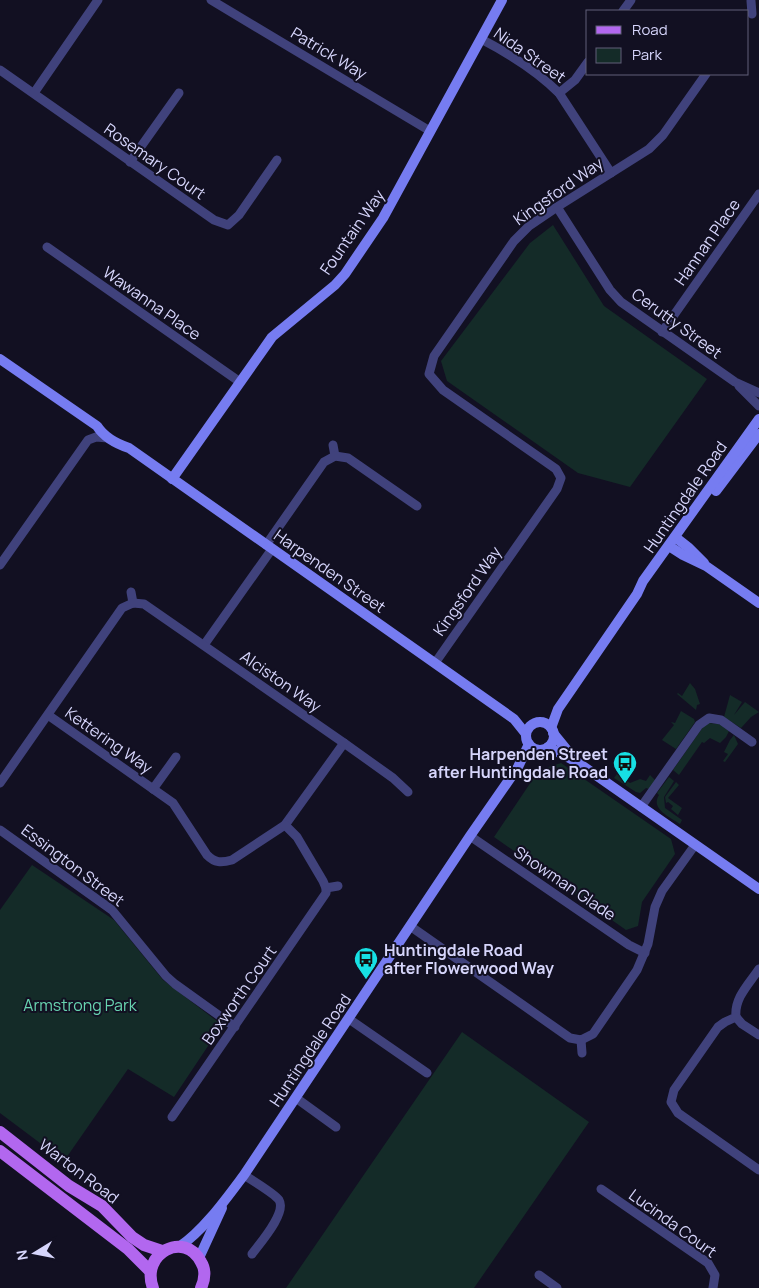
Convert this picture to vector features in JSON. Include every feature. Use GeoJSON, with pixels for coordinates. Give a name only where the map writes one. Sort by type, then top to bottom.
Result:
{"type":"FeatureCollection","features":[{"type":"Feature","properties":{"kind":"main road","name":"Warton Road"},"geometry":{"type":"LineString","coordinates":[[0,1132],[69,1186],[102,1206],[132,1237],[144,1245],[162,1252]]}},
{"type":"Feature","properties":{"kind":"main road","name":"Warton Road"},"geometry":{"type":"LineString","coordinates":[[0,1151],[128,1248],[150,1271]]}},
{"type":"Feature","properties":{"kind":"main road"},"geometry":{"type":"LineString","coordinates":[[154,1288],[150,1280],[150,1271],[156,1257],[170,1248],[179,1247],[187,1249],[199,1258],[203,1266],[203,1282],[212,1288]]}},
{"type":"Feature","properties":{"kind":"street"},"geometry":{"type":"LineString","coordinates":[[34,93],[98,0]]}},
{"type":"Feature","properties":{"kind":"street","name":"Patrick Way"},"geometry":{"type":"LineString","coordinates":[[211,0],[430,131]]}},
{"type":"Feature","properties":{"kind":"street","name":"Fountain Way"},"geometry":{"type":"LineString","coordinates":[[172,479],[272,337],[335,286],[345,274],[383,218],[502,0]]}},
{"type":"Feature","properties":{"kind":"street"},"geometry":{"type":"LineString","coordinates":[[751,1],[753,15]]}},
{"type":"Feature","properties":{"kind":"street","name":"Nida Street"},"geometry":{"type":"LineString","coordinates":[[481,39],[512,57],[550,84],[559,93],[611,173]]}},
{"type":"Feature","properties":{"kind":"street"},"geometry":{"type":"LineString","coordinates":[[559,93],[575,80],[586,65]]}},
{"type":"Feature","properties":{"kind":"street","name":"Rosemary Court"},"geometry":{"type":"LineString","coordinates":[[0,70],[214,220],[228,225],[239,215],[277,160]]}},
{"type":"Feature","properties":{"kind":"street","name":"Kingsford Way"},"geometry":{"type":"LineString","coordinates":[[435,663],[557,489],[561,478],[556,469],[443,390],[424,374],[434,356],[514,241],[529,226],[649,149],[663,135],[705,75]]}},
{"type":"Feature","properties":{"kind":"street"},"geometry":{"type":"LineString","coordinates":[[130,162],[179,93]]}},
{"type":"Feature","properties":{"kind":"street","name":"Hannan Place"},"geometry":{"type":"LineString","coordinates":[[662,332],[759,194]]}},
{"type":"Feature","properties":{"kind":"street","name":"Cerutty Street"},"geometry":{"type":"LineString","coordinates":[[557,207],[610,290],[621,302],[735,382],[759,393]]}},
{"type":"Feature","properties":{"kind":"street","name":"Wawanna Place"},"geometry":{"type":"LineString","coordinates":[[47,247],[240,382]]}},
{"type":"Feature","properties":{"kind":"street","name":"Harpenden Street"},"geometry":{"type":"LineString","coordinates":[[0,359],[97,426],[101,433],[108,438],[129,448],[514,719],[546,727]]}},
{"type":"Feature","properties":{"kind":"street","name":"Cerutty Street"},"geometry":{"type":"LineString","coordinates":[[735,382],[759,406]]}},
{"type":"Feature","properties":{"kind":"street","name":"Huntingdale Road"},"geometry":{"type":"LineString","coordinates":[[546,727],[637,594],[648,584],[759,420]]}},
{"type":"Feature","properties":{"kind":"street","name":"Harpenden Street"},"geometry":{"type":"LineString","coordinates":[[97,426],[104,427],[124,441],[129,448]]}},
{"type":"Feature","properties":{"kind":"street","name":"Huntingdale Road"},"geometry":{"type":"LineString","coordinates":[[675,544],[759,434]]}},
{"type":"Feature","properties":{"kind":"street"},"geometry":{"type":"LineString","coordinates":[[0,565],[88,440],[96,437],[108,438]]}},
{"type":"Feature","properties":{"kind":"street"},"geometry":{"type":"LineString","coordinates":[[333,445],[335,456]]}},
{"type":"Feature","properties":{"kind":"street"},"geometry":{"type":"LineString","coordinates":[[204,645],[324,462],[335,456],[348,458],[417,506]]}},
{"type":"Feature","properties":{"kind":"street"},"geometry":{"type":"LineString","coordinates":[[675,544],[698,556],[706,566],[759,603]]}},
{"type":"Feature","properties":{"kind":"street"},"geometry":{"type":"LineString","coordinates":[[0,783],[122,608],[133,603],[131,592]]}},
{"type":"Feature","properties":{"kind":"street","name":"Alciston Way"},"geometry":{"type":"LineString","coordinates":[[133,603],[144,604],[204,645],[393,778],[408,792]]}},
{"type":"Feature","properties":{"kind":"street","name":"Kettering Way"},"geometry":{"type":"LineString","coordinates":[[48,715],[173,803],[206,855],[213,861],[222,863],[232,860],[285,824],[344,743]]}},
{"type":"Feature","properties":{"kind":"street"},"geometry":{"type":"LineString","coordinates":[[641,807],[699,725],[709,718],[721,720],[752,742]]}},
{"type":"Feature","properties":{"kind":"street","name":"Harpenden Street"},"geometry":{"type":"LineString","coordinates":[[514,719],[527,739]]}},
{"type":"Feature","properties":{"kind":"street"},"geometry":{"type":"LineString","coordinates":[[577,762],[546,727],[530,727],[527,739],[535,749],[546,748],[577,762],[759,889]]}},
{"type":"Feature","properties":{"kind":"street"},"geometry":{"type":"LineString","coordinates":[[546,727],[553,741],[546,748]]}},
{"type":"Feature","properties":{"kind":"street","name":"Huntingdale Road"},"geometry":{"type":"LineString","coordinates":[[179,1247],[188,1241],[226,1200],[244,1175],[518,767],[527,739]]}},
{"type":"Feature","properties":{"kind":"street","name":"Huntingdale Road"},"geometry":{"type":"LineString","coordinates":[[518,767],[546,748]]}},
{"type":"Feature","properties":{"kind":"street","name":"Kettering Way"},"geometry":{"type":"LineString","coordinates":[[153,789],[176,757]]}},
{"type":"Feature","properties":{"kind":"street"},"geometry":{"type":"LineString","coordinates":[[285,824],[297,837],[326,888],[338,886]]}},
{"type":"Feature","properties":{"kind":"street","name":"Essington Street"},"geometry":{"type":"LineString","coordinates":[[0,830],[112,910],[166,976],[235,1027]]}},
{"type":"Feature","properties":{"kind":"street","name":"Showman Glade"},"geometry":{"type":"LineString","coordinates":[[470,836],[630,945],[646,953]]}},
{"type":"Feature","properties":{"kind":"street"},"geometry":{"type":"LineString","coordinates":[[410,926],[570,1038],[581,1040],[593,1034],[637,970],[646,953],[655,907],[662,891],[695,845]]}},
{"type":"Feature","properties":{"kind":"street","name":"Boxworth Court"},"geometry":{"type":"LineString","coordinates":[[172,1117],[324,898],[326,888]]}},
{"type":"Feature","properties":{"kind":"street"},"geometry":{"type":"LineString","coordinates":[[759,969],[738,999],[735,1007],[736,1017],[759,1035]]}},
{"type":"Feature","properties":{"kind":"street"},"geometry":{"type":"LineString","coordinates":[[736,1017],[718,1027],[674,1090],[672,1102],[678,1113],[759,1170]]}},
{"type":"Feature","properties":{"kind":"street"},"geometry":{"type":"LineString","coordinates":[[349,1019],[427,1073]]}},
{"type":"Feature","properties":{"kind":"street"},"geometry":{"type":"LineString","coordinates":[[581,1040],[582,1053]]}},
{"type":"Feature","properties":{"kind":"street"},"geometry":{"type":"LineString","coordinates":[[296,1098],[336,1127]]}},
{"type":"Feature","properties":{"kind":"street"},"geometry":{"type":"LineString","coordinates":[[244,1175],[278,1198],[281,1206],[281,1213],[252,1254]]}},
{"type":"Feature","properties":{"kind":"street","name":"Lucinda Court"},"geometry":{"type":"LineString","coordinates":[[601,1189],[708,1263],[715,1275],[713,1288]]}},
{"type":"Feature","properties":{"kind":"street","name":"Huntingdale Road"},"geometry":{"type":"LineString","coordinates":[[199,1258],[226,1200]]}},
{"type":"Feature","properties":{"kind":"street"},"geometry":{"type":"LineString","coordinates":[[539,1276],[557,1288]]}},
{"type":"Feature","properties":{"kind":"green space"},"geometry":{"type":"Polygon","coordinates":[[[553,225],[604,306],[707,379],[630,487],[578,473],[447,381],[441,361],[530,243],[553,225]]]}},
{"type":"Feature","properties":{"kind":"green space"},"geometry":{"type":"Polygon","coordinates":[[[690,683],[695,689],[700,704],[697,705],[696,710],[677,694],[682,696],[690,683]]]}},
{"type":"Feature","properties":{"kind":"green space"},"geometry":{"type":"Polygon","coordinates":[[[730,695],[742,702],[734,715],[745,702],[759,712],[751,717],[741,728],[724,717],[730,695]]]}},
{"type":"Feature","properties":{"kind":"green space"},"geometry":{"type":"Polygon","coordinates":[[[681,711],[694,719],[695,722],[676,749],[662,740],[674,725],[671,722],[675,723],[681,711]]]}},
{"type":"Feature","properties":{"kind":"green space"},"geometry":{"type":"Polygon","coordinates":[[[708,723],[719,724],[729,731],[726,737],[720,743],[710,738],[704,743],[702,742],[679,775],[673,770],[703,727],[708,723]]]}},
{"type":"Feature","properties":{"kind":"green space"},"geometry":{"type":"Polygon","coordinates":[[[734,735],[738,744],[725,762],[723,761],[728,754],[724,752],[734,735]]]}},
{"type":"Feature","properties":{"kind":"green space"},"geometry":{"type":"Polygon","coordinates":[[[561,763],[671,839],[675,854],[642,902],[638,926],[626,930],[494,837],[539,770],[561,763]]]}},
{"type":"Feature","properties":{"kind":"green space"},"geometry":{"type":"Polygon","coordinates":[[[617,774],[630,783],[640,779],[646,781],[650,775],[655,780],[649,789],[646,788],[640,793],[614,778],[617,774]]]}},
{"type":"Feature","properties":{"kind":"green space"},"geometry":{"type":"Polygon","coordinates":[[[669,777],[674,781],[664,797],[665,808],[682,820],[680,824],[662,812],[657,804],[659,795],[657,793],[669,777]]]}},
{"type":"Feature","properties":{"kind":"green space"},"geometry":{"type":"Polygon","coordinates":[[[676,782],[679,785],[668,798],[682,808],[678,815],[671,809],[673,806],[668,802],[666,803],[665,797],[676,782]]]}},
{"type":"Feature","properties":{"kind":"green space","name":"Armstrong Park"},"geometry":{"type":"Polygon","coordinates":[[[32,865],[114,920],[163,980],[222,1025],[174,1097],[128,1069],[64,1161],[0,1113],[0,910],[32,865]]]}},
{"type":"Feature","properties":{"kind":"green space"},"geometry":{"type":"Polygon","coordinates":[[[462,1032],[589,1122],[474,1288],[286,1288],[462,1032]]]}},
{"type":"Feature","properties":{"kind":"place","name":"Harpenden Street after Huntingdale Road"},"geometry":{"type":"Point","coordinates":[625,784]}},
{"type":"Feature","properties":{"kind":"place","name":"Huntingdale Road after Flowerwood Way"},"geometry":{"type":"Point","coordinates":[366,980]}}]}
